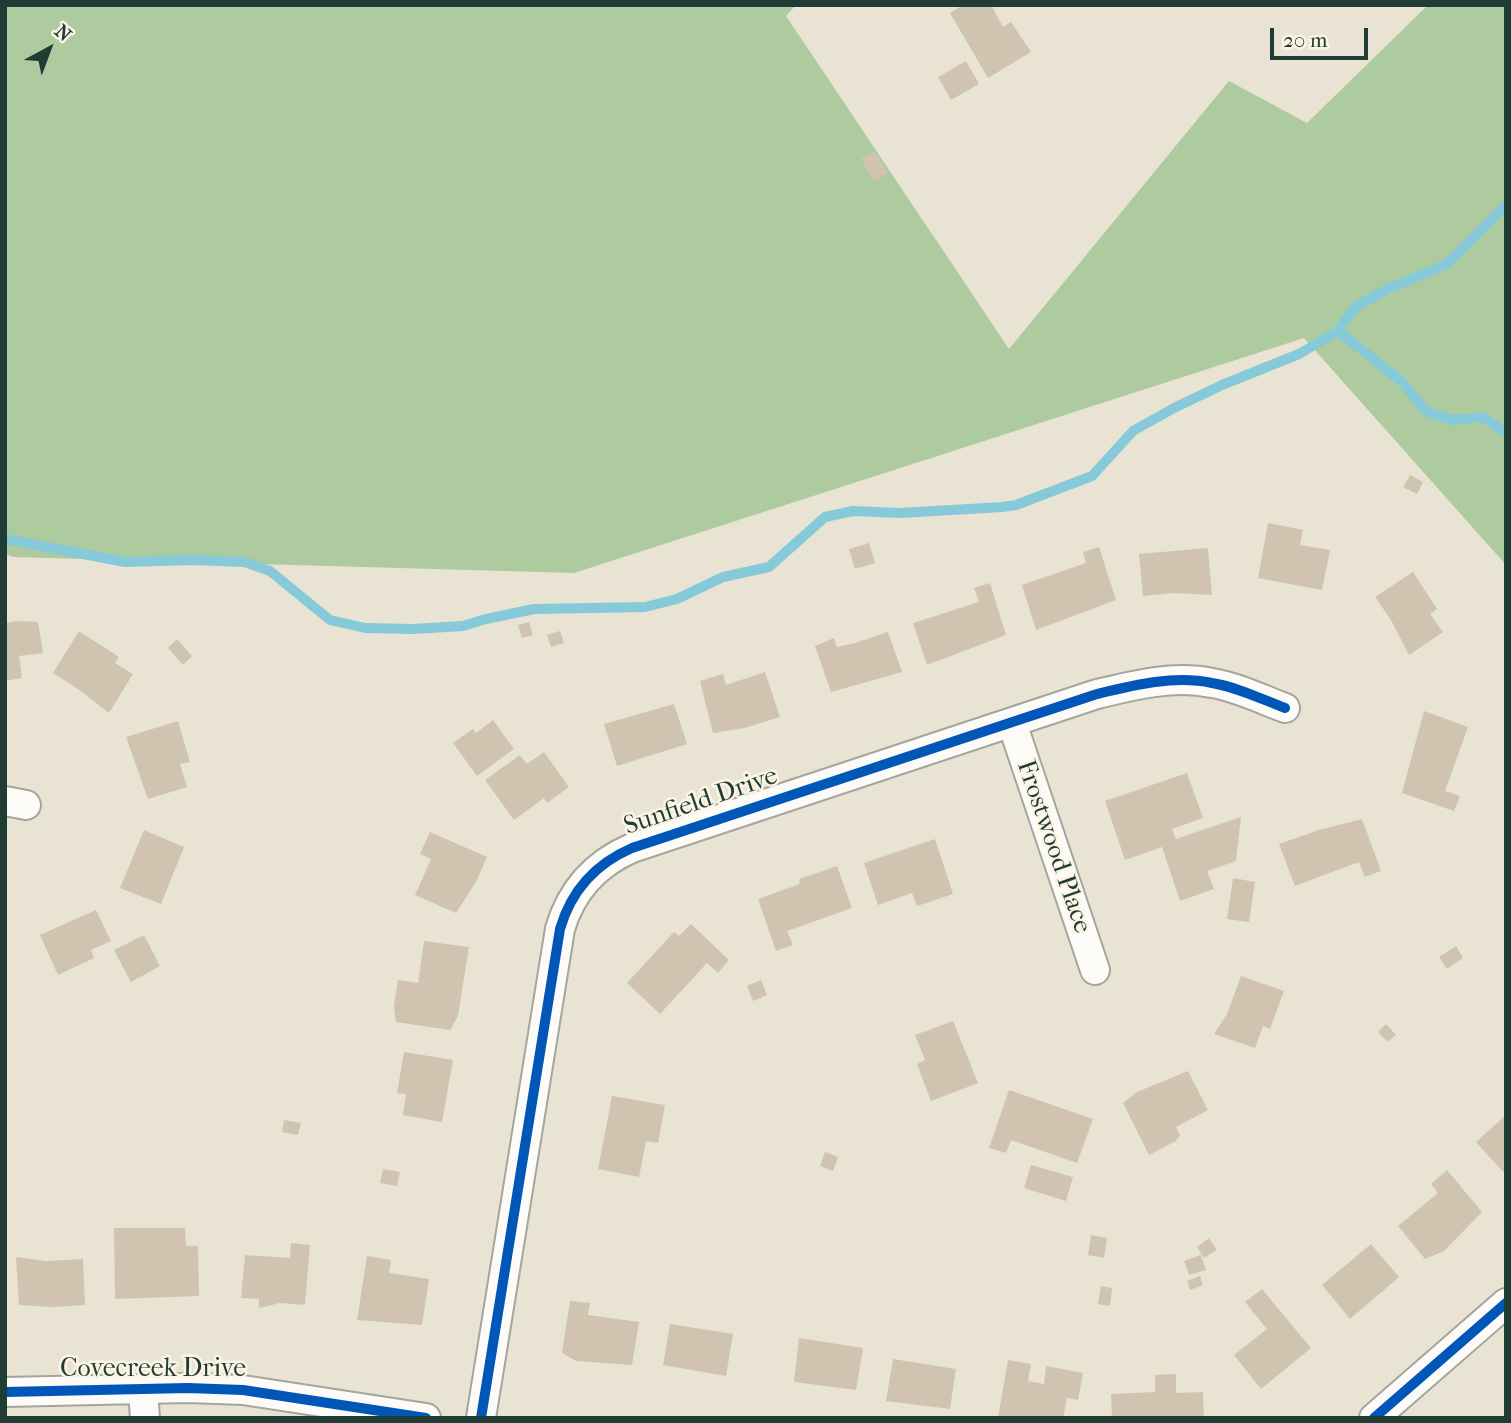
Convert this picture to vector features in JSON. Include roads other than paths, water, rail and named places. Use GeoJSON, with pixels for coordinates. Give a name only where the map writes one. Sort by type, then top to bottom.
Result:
{"type":"FeatureCollection","features":[{"type":"Feature","properties":{"kind":"street","name":"Sunfield Drive"},"geometry":{"type":"LineString","coordinates":[[481,1418],[560,929],[572,899],[591,873],[617,854],[632,848],[1097,694],[1146,683],[1210,682],[1243,691],[1285,708]]}},
{"type":"Feature","properties":{"kind":"street","name":"Frostwood Place"},"geometry":{"type":"LineString","coordinates":[[1012,723],[1095,970]]}},
{"type":"Feature","properties":{"kind":"street"},"geometry":{"type":"LineString","coordinates":[[1374,1418],[1506,1303]]}},
{"type":"Feature","properties":{"kind":"street","name":"Covecreek Drive"},"geometry":{"type":"LineString","coordinates":[[5,1392],[188,1388],[243,1390],[426,1418]]}},
{"type":"Feature","properties":{"kind":"street"},"geometry":{"type":"LineString","coordinates":[[143,1390],[145,1418]]}},
{"type":"Feature","properties":{"kind":"waterway"},"geometry":{"type":"LineString","coordinates":[[5,539],[125,562],[245,562],[270,571],[330,620],[365,628],[463,626],[534,609],[645,607],[677,599],[723,577],[769,567],[825,517],[853,511],[901,513],[1016,505],[1092,476],[1133,431],[1222,385],[1299,354],[1338,331],[1355,307],[1386,290],[1447,264],[1506,205]]}},
{"type":"Feature","properties":{"kind":"waterway"},"geometry":{"type":"LineString","coordinates":[[1338,331],[1401,381],[1426,411],[1452,420],[1483,417],[1506,433]]}}]}
